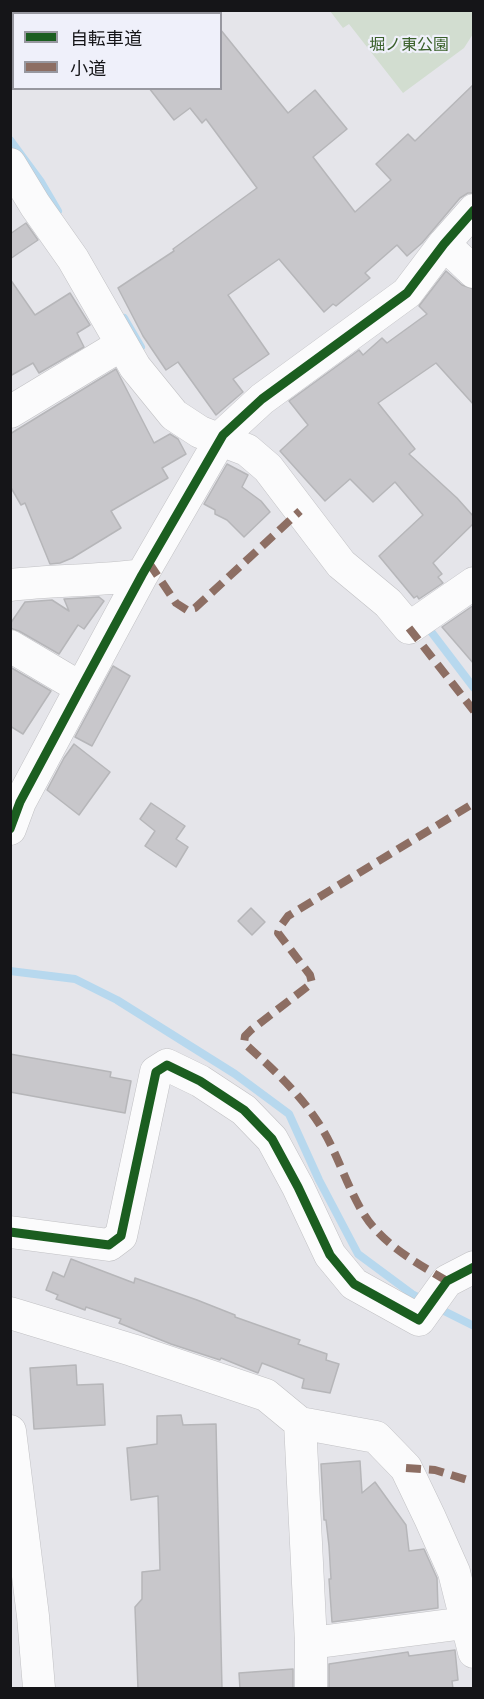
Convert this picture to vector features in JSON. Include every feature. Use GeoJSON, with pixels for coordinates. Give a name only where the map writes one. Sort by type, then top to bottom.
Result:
{"type":"FeatureCollection","features":[{"type":"Feature","properties":{"kind":"street"},"geometry":{"type":"LineString","coordinates":[[10,164],[23,210],[73,259],[135,367],[174,415],[200,432],[247,450],[267,468],[341,564],[388,603],[409,628],[474,583]]}},
{"type":"Feature","properties":{"kind":"street"},"geometry":{"type":"LineString","coordinates":[[14,809],[219,440],[236,421],[262,399],[407,293],[444,244],[474,210]]}},
{"type":"Feature","properties":{"kind":"street"},"geometry":{"type":"LineString","coordinates":[[444,244],[474,272]]}},
{"type":"Feature","properties":{"kind":"street"},"geometry":{"type":"LineString","coordinates":[[10,412],[122,345]]}},
{"type":"Feature","properties":{"kind":"street"},"geometry":{"type":"LineString","coordinates":[[10,585],[48,581],[106,580],[142,575]]}},
{"type":"Feature","properties":{"kind":"street"},"geometry":{"type":"LineString","coordinates":[[10,646],[81,688]]}},
{"type":"Feature","properties":{"kind":"street"},"geometry":{"type":"LineString","coordinates":[[10,1232],[109,1245],[121,1236],[156,1072],[167,1065],[200,1081],[244,1110],[272,1139],[330,1254],[354,1284],[419,1320],[447,1281],[474,1267]]}},
{"type":"Feature","properties":{"kind":"street"},"geometry":{"type":"LineString","coordinates":[[10,1312],[266,1395],[300,1423],[376,1437],[406,1468],[454,1572],[474,1652]]}},
{"type":"Feature","properties":{"kind":"street"},"geometry":{"type":"LineString","coordinates":[[300,1423],[311,1643],[311,1689]]}},
{"type":"Feature","properties":{"kind":"street"},"geometry":{"type":"LineString","coordinates":[[10,1431],[33,1616],[39,1689]]}},
{"type":"Feature","properties":{"kind":"street"},"geometry":{"type":"LineString","coordinates":[[311,1643],[465,1623]]}},
{"type":"Feature","properties":{"kind":"green space","name":"堀ノ東公園"},"geometry":{"type":"Polygon","coordinates":[[[330,11],[473,11],[473,34],[464,48],[403,93],[349,24],[343,28],[330,11]]]}},
{"type":"Feature","properties":{"kind":"building"},"geometry":{"type":"Polygon","coordinates":[[[222,31],[288,113],[315,90],[347,129],[313,157],[355,212],[391,180],[376,164],[408,134],[415,141],[474,84],[474,193],[468,193],[460,198],[422,243],[407,256],[397,245],[365,273],[370,278],[336,306],[333,304],[324,312],[279,259],[228,295],[269,354],[233,379],[243,392],[216,415],[178,362],[166,370],[143,336],[118,288],[174,251],[173,249],[257,188],[206,119],[202,123],[190,108],[174,120],[151,90],[222,90],[222,31]]]}},
{"type":"Feature","properties":{"kind":"building"},"geometry":{"type":"Polygon","coordinates":[[[26,223],[38,240],[10,259],[10,234],[26,223]]]}},
{"type":"Feature","properties":{"kind":"building"},"geometry":{"type":"Polygon","coordinates":[[[446,271],[462,285],[474,289],[474,405],[436,363],[378,403],[415,449],[409,454],[457,498],[474,517],[474,523],[433,563],[442,574],[438,577],[443,583],[419,599],[417,596],[414,598],[379,556],[423,515],[395,482],[373,502],[350,479],[325,501],[280,451],[308,425],[289,401],[359,350],[363,355],[382,338],[387,343],[427,314],[419,306],[446,271]]]}},
{"type":"Feature","properties":{"kind":"building"},"geometry":{"type":"Polygon","coordinates":[[[10,279],[35,315],[70,293],[90,325],[77,333],[84,347],[39,373],[33,363],[10,376],[10,279]]]}},
{"type":"Feature","properties":{"kind":"building"},"geometry":{"type":"Polygon","coordinates":[[[116,369],[154,443],[170,434],[178,439],[186,454],[162,468],[168,478],[111,511],[121,528],[72,558],[50,564],[25,503],[21,505],[10,486],[10,434],[116,369]]]}},
{"type":"Feature","properties":{"kind":"building"},"geometry":{"type":"Polygon","coordinates":[[[227,464],[248,475],[242,487],[261,501],[270,512],[244,537],[227,520],[215,514],[215,510],[204,504],[227,464]]]}},
{"type":"Feature","properties":{"kind":"building"},"geometry":{"type":"Polygon","coordinates":[[[99,597],[104,601],[84,629],[78,625],[59,654],[10,628],[10,624],[25,602],[52,600],[69,611],[64,599],[99,597]]]}},
{"type":"Feature","properties":{"kind":"building"},"geometry":{"type":"Polygon","coordinates":[[[474,605],[474,664],[442,627],[474,605]]]}},
{"type":"Feature","properties":{"kind":"building"},"geometry":{"type":"Polygon","coordinates":[[[113,666],[130,676],[92,746],[75,737],[113,666]]]}},
{"type":"Feature","properties":{"kind":"building"},"geometry":{"type":"Polygon","coordinates":[[[10,667],[51,691],[23,734],[10,726],[10,667]]]}},
{"type":"Feature","properties":{"kind":"building"},"geometry":{"type":"Polygon","coordinates":[[[74,744],[110,772],[79,815],[47,790],[74,744]]]}},
{"type":"Feature","properties":{"kind":"building"},"geometry":{"type":"Polygon","coordinates":[[[151,803],[185,826],[176,839],[188,847],[176,867],[145,846],[155,831],[140,819],[151,803]]]}},
{"type":"Feature","properties":{"kind":"building"},"geometry":{"type":"Polygon","coordinates":[[[251,908],[265,922],[252,935],[238,921],[251,908]]]}},
{"type":"Feature","properties":{"kind":"building"},"geometry":{"type":"Polygon","coordinates":[[[10,1054],[111,1072],[110,1077],[131,1081],[125,1113],[10,1092],[10,1054]]]}},
{"type":"Feature","properties":{"kind":"building"},"geometry":{"type":"Polygon","coordinates":[[[71,1259],[134,1283],[135,1278],[300,1340],[298,1344],[327,1354],[326,1360],[339,1364],[330,1393],[302,1388],[304,1379],[262,1363],[258,1373],[221,1358],[220,1360],[171,1344],[119,1323],[121,1319],[86,1307],[85,1310],[56,1299],[58,1295],[46,1290],[53,1272],[64,1277],[71,1259]]]}},
{"type":"Feature","properties":{"kind":"building"},"geometry":{"type":"Polygon","coordinates":[[[76,1365],[77,1385],[103,1384],[105,1425],[34,1429],[30,1368],[76,1365]]]}},
{"type":"Feature","properties":{"kind":"building"},"geometry":{"type":"Polygon","coordinates":[[[181,1415],[183,1425],[216,1424],[222,1689],[138,1689],[135,1607],[142,1599],[142,1572],[160,1570],[158,1496],[131,1500],[127,1448],[157,1444],[157,1416],[181,1415]]]}},
{"type":"Feature","properties":{"kind":"building"},"geometry":{"type":"Polygon","coordinates":[[[360,1461],[362,1493],[375,1482],[406,1525],[409,1551],[424,1549],[437,1578],[438,1608],[332,1622],[329,1546],[326,1520],[324,1520],[321,1464],[360,1461]]]}},
{"type":"Feature","properties":{"kind":"building"},"geometry":{"type":"Polygon","coordinates":[[[455,1650],[458,1680],[452,1681],[453,1689],[329,1689],[329,1664],[408,1652],[409,1656],[455,1650]]]}},
{"type":"Feature","properties":{"kind":"building"},"geometry":{"type":"Polygon","coordinates":[[[293,1669],[293,1689],[240,1689],[239,1673],[293,1669]]]}},
{"type":"Feature","properties":{"kind":"waterway"},"geometry":{"type":"LineString","coordinates":[[10,140],[41,182],[58,211]]}},
{"type":"Feature","properties":{"kind":"waterway"},"geometry":{"type":"LineString","coordinates":[[124,318],[141,347]]}},
{"type":"Feature","properties":{"kind":"waterway"},"geometry":{"type":"LineString","coordinates":[[426,625],[474,688]]}},
{"type":"Feature","properties":{"kind":"waterway"},"geometry":{"type":"LineString","coordinates":[[10,971],[75,979],[117,1000],[235,1074],[289,1114],[319,1180],[358,1254],[425,1301]]}},
{"type":"Feature","properties":{"kind":"waterway"},"geometry":{"type":"LineString","coordinates":[[436,1307],[474,1326]]}},
{"type":"Feature","properties":{"kind":"marked path"},"geometry":{"type":"LineString","coordinates":[[149,563],[176,603],[187,610],[195,608],[300,511]]}},
{"type":"Feature","properties":{"kind":"marked path"},"geometry":{"type":"LineString","coordinates":[[409,628],[474,711]]}},
{"type":"Feature","properties":{"kind":"marked path"},"geometry":{"type":"LineString","coordinates":[[447,1281],[401,1252],[376,1230],[361,1209],[316,1119],[288,1084],[244,1043],[245,1036],[251,1030],[312,983],[310,975],[278,933],[288,916],[474,803]]}},
{"type":"Feature","properties":{"kind":"marked path"},"geometry":{"type":"LineString","coordinates":[[406,1468],[435,1470],[474,1482]]}},
{"type":"Feature","properties":{"kind":"cycle path"},"geometry":{"type":"LineString","coordinates":[[10,829],[20,802],[142,575],[223,435],[262,399],[407,293],[444,244],[474,210]]}},
{"type":"Feature","properties":{"kind":"cycle path"},"geometry":{"type":"LineString","coordinates":[[10,1232],[109,1245],[121,1236],[156,1072],[167,1065],[200,1081],[244,1110],[272,1139],[330,1255],[354,1284],[419,1320],[447,1281],[474,1267]]}}]}
